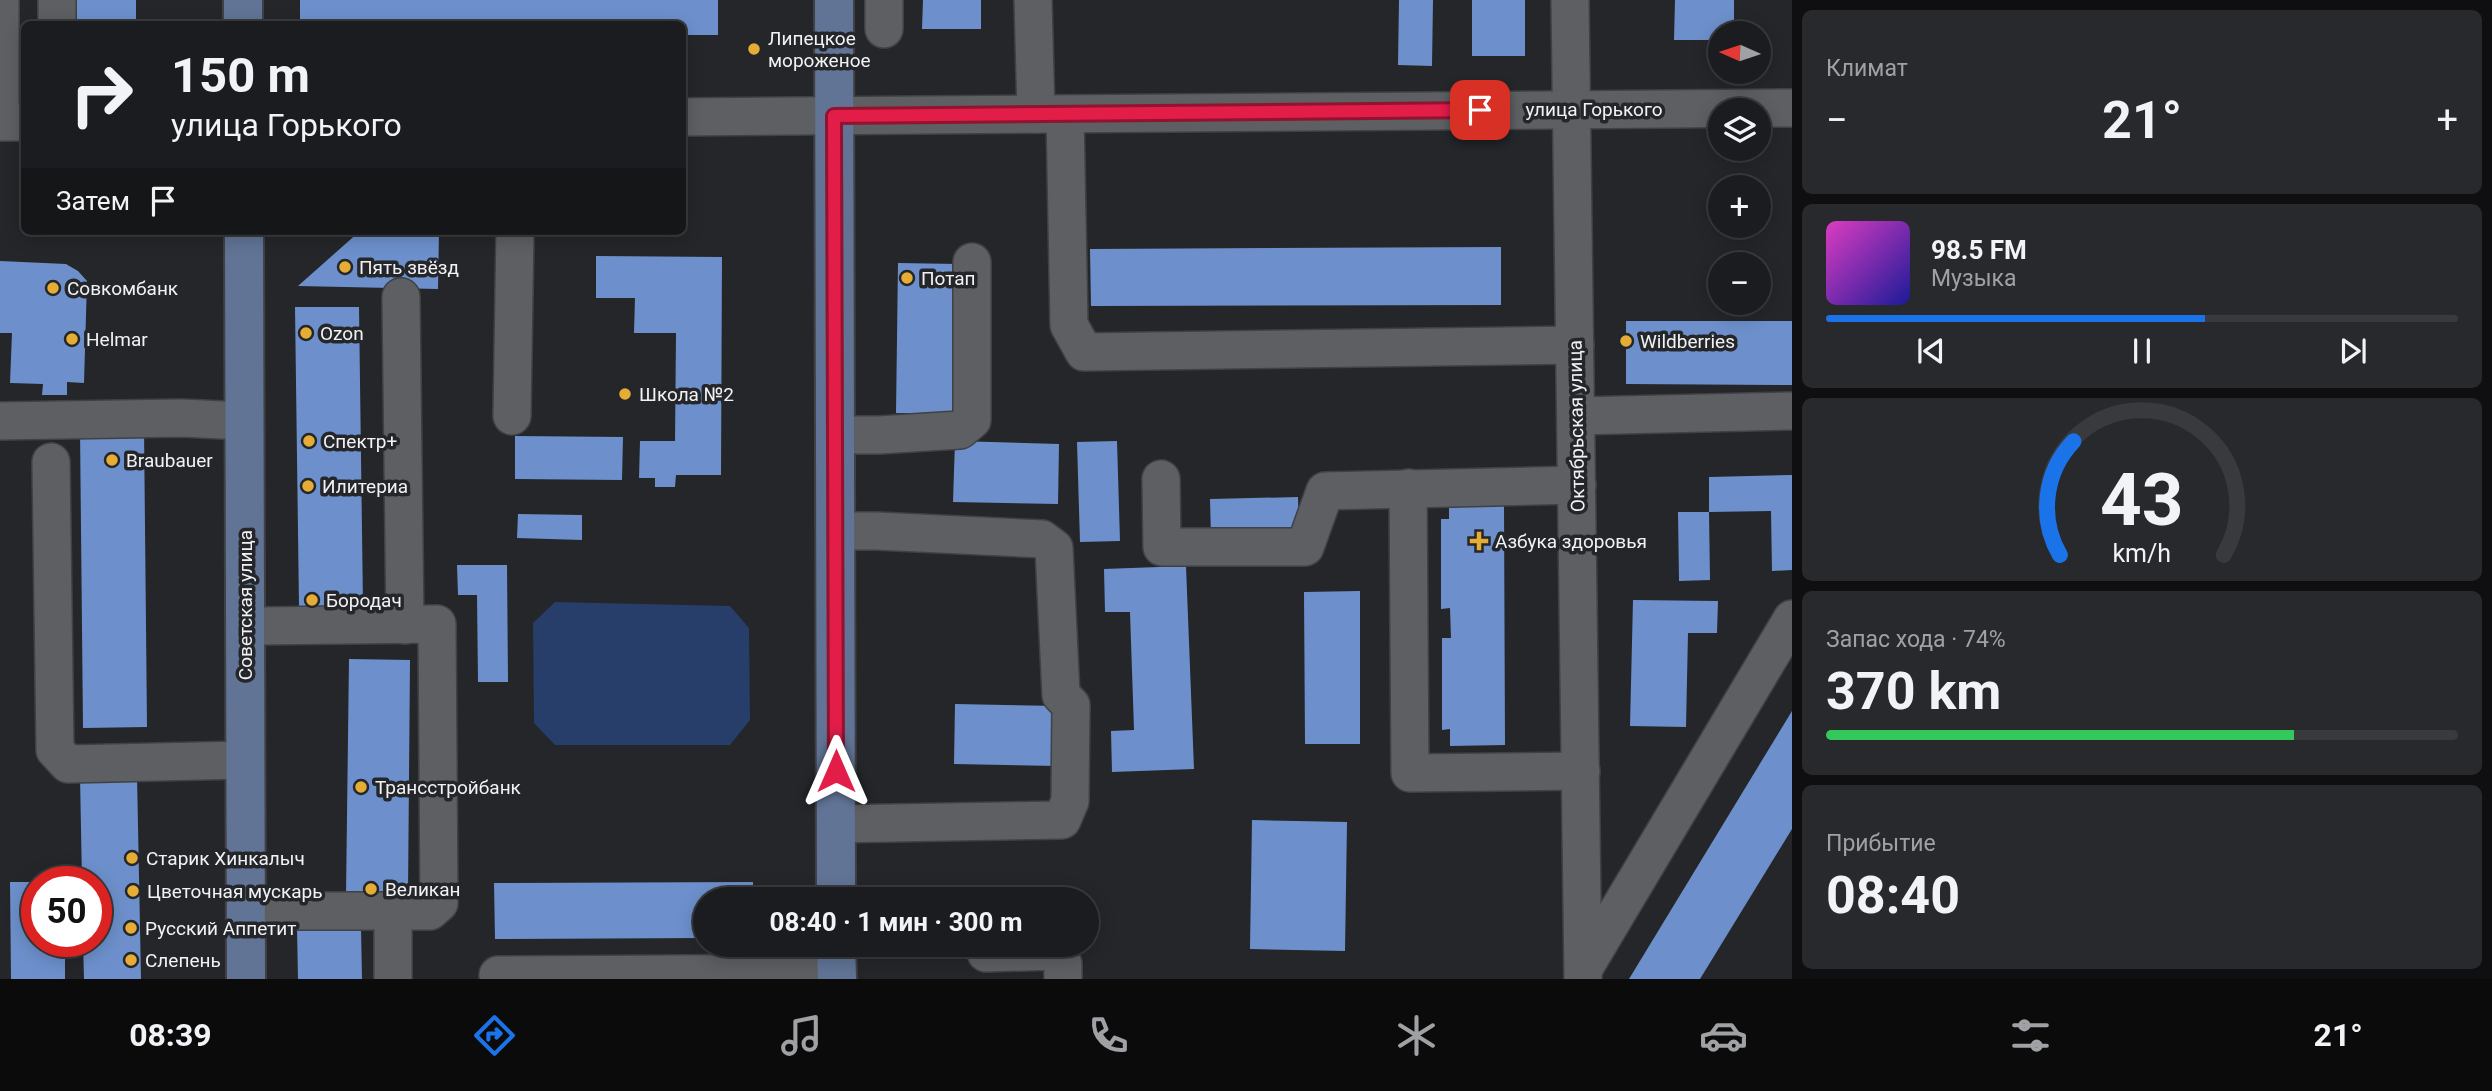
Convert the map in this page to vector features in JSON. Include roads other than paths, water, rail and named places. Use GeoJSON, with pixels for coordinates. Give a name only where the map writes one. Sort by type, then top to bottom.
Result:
{"type":"FeatureCollection","features":[{"type":"Feature","properties":{"kind":"main road"},"geometry":{"type":"LineString","coordinates":[[243,0],[243,21]]}},
{"type":"Feature","properties":{"kind":"main road"},"geometry":{"type":"LineString","coordinates":[[834,0],[836,887]]}},
{"type":"Feature","properties":{"kind":"main road","name":"Советская улица"},"geometry":{"type":"LineString","coordinates":[[244,235],[246,979]]}},
{"type":"Feature","properties":{"kind":"street"},"geometry":{"type":"LineString","coordinates":[[0,0],[0,122],[21,122]]}},
{"type":"Feature","properties":{"kind":"street"},"geometry":{"type":"LineString","coordinates":[[57,0],[57,21]]}},
{"type":"Feature","properties":{"kind":"street"},"geometry":{"type":"LineString","coordinates":[[1033,0],[1051,114],[1069,325],[1084,352],[1575,345]]}},
{"type":"Feature","properties":{"kind":"street","name":"Октябрьская улица"},"geometry":{"type":"LineString","coordinates":[[1570,0],[1583,974]]}},
{"type":"Feature","properties":{"kind":"street","name":"улица Горького"},"geometry":{"type":"LineString","coordinates":[[686,117],[1792,108]]}},
{"type":"Feature","properties":{"kind":"street"},"geometry":{"type":"LineString","coordinates":[[512,416],[515,235]]}},
{"type":"Feature","properties":{"kind":"street"},"geometry":{"type":"LineString","coordinates":[[835,435],[960,430],[972,420],[972,262]]}},
{"type":"Feature","properties":{"kind":"street"},"geometry":{"type":"LineString","coordinates":[[401,297],[405,625]]}},
{"type":"Feature","properties":{"kind":"street"},"geometry":{"type":"LineString","coordinates":[[1576,416],[1792,411]]}},
{"type":"Feature","properties":{"kind":"street"},"geometry":{"type":"LineString","coordinates":[[0,421],[181,418],[244,421]]}},
{"type":"Feature","properties":{"kind":"street"},"geometry":{"type":"LineString","coordinates":[[51,462],[55,750],[68,764],[245,760]]}},
{"type":"Feature","properties":{"kind":"street"},"geometry":{"type":"LineString","coordinates":[[1161,479],[1161,547],[1305,547],[1325,491],[1577,485]]}},
{"type":"Feature","properties":{"kind":"street"},"geometry":{"type":"LineString","coordinates":[[1408,488],[1410,773],[1581,771]]}},
{"type":"Feature","properties":{"kind":"street"},"geometry":{"type":"LineString","coordinates":[[835,531],[1042,539],[1054,548],[1061,695],[1071,705],[1070,801],[1062,820],[836,824]]}},
{"type":"Feature","properties":{"kind":"street"},"geometry":{"type":"LineString","coordinates":[[1583,974],[1792,619]]}},
{"type":"Feature","properties":{"kind":"street"},"geometry":{"type":"LineString","coordinates":[[245,626],[437,624],[439,903],[430,911],[246,911]]}},
{"type":"Feature","properties":{"kind":"street"},"geometry":{"type":"LineString","coordinates":[[393,911],[393,979]]}},
{"type":"Feature","properties":{"kind":"street"},"geometry":{"type":"LineString","coordinates":[[1058,957],[1063,964],[1063,979]]}},
{"type":"Feature","properties":{"kind":"street"},"geometry":{"type":"LineString","coordinates":[[498,975],[670,977],[836,966]]}},
{"type":"Feature","properties":{"kind":"place","name":"Липецкое мороженое"},"geometry":{"type":"Point","coordinates":[754,49]}},
{"type":"Feature","properties":{"kind":"place","name":"Пять звёзд"},"geometry":{"type":"Point","coordinates":[345,267]}},
{"type":"Feature","properties":{"kind":"place","name":"Потап"},"geometry":{"type":"Point","coordinates":[907,278]}},
{"type":"Feature","properties":{"kind":"place","name":"Совкомбанк"},"geometry":{"type":"Point","coordinates":[53,288]}},
{"type":"Feature","properties":{"kind":"place","name":"Ozon"},"geometry":{"type":"Point","coordinates":[306,333]}},
{"type":"Feature","properties":{"kind":"place","name":"Helmar"},"geometry":{"type":"Point","coordinates":[72,339]}},
{"type":"Feature","properties":{"kind":"place","name":"Wildberries"},"geometry":{"type":"Point","coordinates":[1626,341]}},
{"type":"Feature","properties":{"kind":"place","name":"Школа №2"},"geometry":{"type":"Point","coordinates":[625,394]}},
{"type":"Feature","properties":{"kind":"place","name":"Спектр+"},"geometry":{"type":"Point","coordinates":[309,441]}},
{"type":"Feature","properties":{"kind":"place","name":"Braubauer"},"geometry":{"type":"Point","coordinates":[112,460]}},
{"type":"Feature","properties":{"kind":"place","name":"Илитериа"},"geometry":{"type":"Point","coordinates":[308,486]}},
{"type":"Feature","properties":{"kind":"place","name":"Азбука здоровья"},"geometry":{"type":"Point","coordinates":[1479,541]}},
{"type":"Feature","properties":{"kind":"place","name":"Бородач"},"geometry":{"type":"Point","coordinates":[312,600]}},
{"type":"Feature","properties":{"kind":"place","name":"Трансстройбанк"},"geometry":{"type":"Point","coordinates":[361,787]}},
{"type":"Feature","properties":{"kind":"place","name":"Старик Хинкалыч"},"geometry":{"type":"Point","coordinates":[132,858]}},
{"type":"Feature","properties":{"kind":"place","name":"Великан"},"geometry":{"type":"Point","coordinates":[371,889]}},
{"type":"Feature","properties":{"kind":"place","name":"Цветочная мускарь"},"geometry":{"type":"Point","coordinates":[133,891]}},
{"type":"Feature","properties":{"kind":"place","name":"Русский Аппетит"},"geometry":{"type":"Point","coordinates":[131,928]}},
{"type":"Feature","properties":{"kind":"place","name":"Слепень"},"geometry":{"type":"Point","coordinates":[131,960]}}]}
